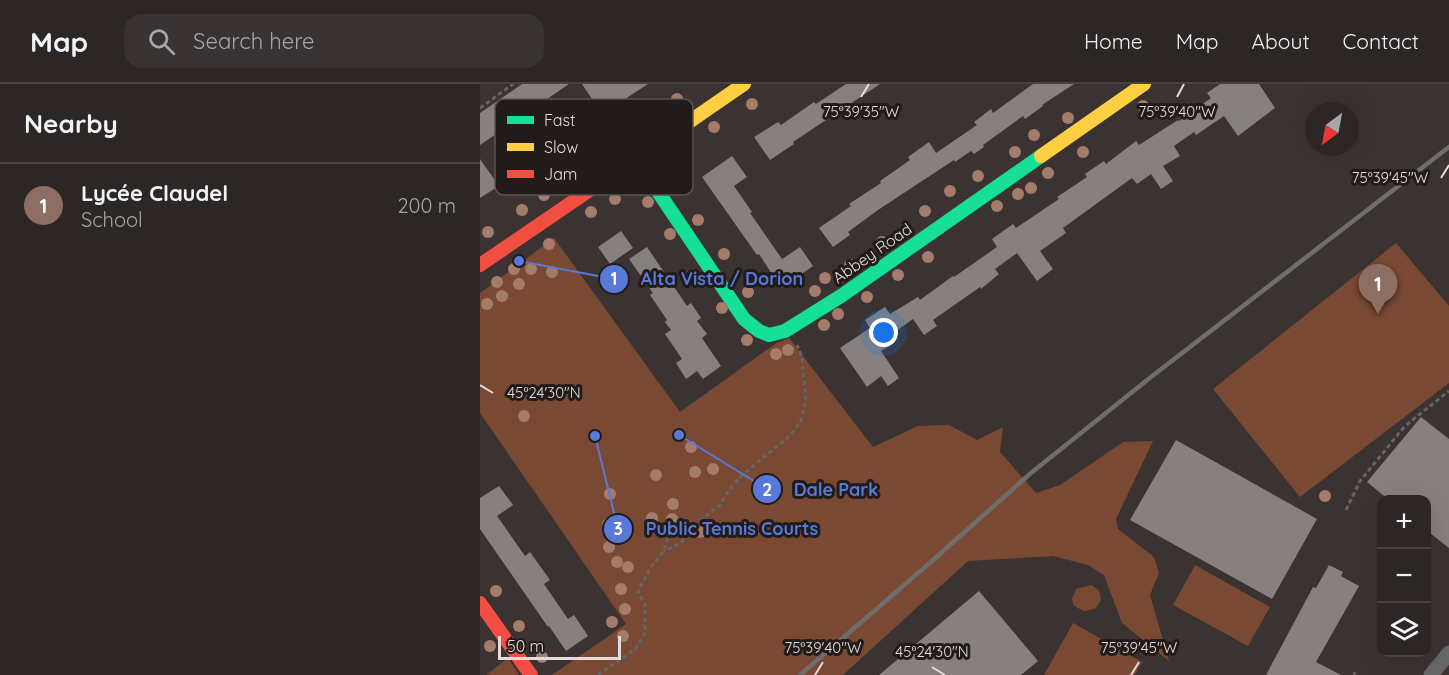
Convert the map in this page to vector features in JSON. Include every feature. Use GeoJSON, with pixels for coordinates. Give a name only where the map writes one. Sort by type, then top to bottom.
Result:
{"type":"FeatureCollection","features":[{"type":"Feature","properties":{"kind":"street"},"geometry":{"type":"LineString","coordinates":[[693,119],[744,84]]}},
{"type":"Feature","properties":{"kind":"street","name":"Abbey Road"},"geometry":{"type":"LineString","coordinates":[[786,332],[1144,84]]}},
{"type":"Feature","properties":{"kind":"street"},"geometry":{"type":"LineString","coordinates":[[480,265],[583,195]]}},
{"type":"Feature","properties":{"kind":"street"},"geometry":{"type":"LineString","coordinates":[[660,195],[744,319],[759,331],[769,334],[786,332]]}},
{"type":"Feature","properties":{"kind":"street"},"geometry":{"type":"LineString","coordinates":[[480,603],[531,675]]}},
{"type":"Feature","properties":{"kind":"street"},"geometry":{"type":"LineString","coordinates":[[1431,675],[1449,653]]}},
{"type":"Feature","properties":{"kind":"path"},"geometry":{"type":"LineString","coordinates":[[480,108],[513,84]]}},
{"type":"Feature","properties":{"kind":"path"},"geometry":{"type":"LineString","coordinates":[[664,551],[681,543],[694,526],[720,505],[741,476],[786,439],[801,420],[806,400],[802,357],[794,340],[786,332]]}},
{"type":"Feature","properties":{"kind":"path"},"geometry":{"type":"LineString","coordinates":[[1346,510],[1360,481],[1405,426],[1449,391]]}},
{"type":"Feature","properties":{"kind":"path"},"geometry":{"type":"LineString","coordinates":[[598,675],[635,650],[645,633],[645,604],[638,592],[650,568],[664,551],[668,536],[684,525],[694,526]]}},
{"type":"Feature","properties":{"kind":"shaded area"},"geometry":{"type":"Polygon","coordinates":[[[554,238],[680,412],[775,344],[789,338],[873,447],[918,426],[949,425],[977,440],[1003,427],[1000,452],[1036,493],[1060,485],[1123,442],[1153,441],[1116,519],[1118,529],[1154,557],[1159,573],[1150,595],[1169,661],[1122,623],[1104,575],[1088,565],[1053,556],[968,561],[843,675],[552,675],[626,624],[480,413],[480,293],[554,238]]]}},
{"type":"Feature","properties":{"kind":"shaded area"},"geometry":{"type":"Polygon","coordinates":[[[1396,243],[1449,306],[1449,383],[1300,497],[1213,389],[1396,243]]]}},
{"type":"Feature","properties":{"kind":"shaded area"},"geometry":{"type":"Polygon","coordinates":[[[1195,565],[1270,607],[1248,646],[1173,605],[1195,565]]]}},
{"type":"Feature","properties":{"kind":"shaded area"},"geometry":{"type":"Polygon","coordinates":[[[1091,585],[1099,590],[1101,600],[1095,609],[1084,611],[1074,606],[1072,599],[1076,589],[1091,585]]]}},
{"type":"Feature","properties":{"kind":"shaded area"},"geometry":{"type":"Polygon","coordinates":[[[1073,623],[1142,662],[1135,675],[1044,675],[1073,623]]]}},
{"type":"Feature","properties":{"kind":"shaded area"},"geometry":{"type":"Polygon","coordinates":[[[508,658],[519,675],[486,675],[508,658]]]}},
{"type":"Feature","properties":{"kind":"building"},"geometry":{"type":"Polygon","coordinates":[[[522,84],[569,84],[547,99],[500,99],[522,84]]]}},
{"type":"Feature","properties":{"kind":"building"},"geometry":{"type":"Polygon","coordinates":[[[582,84],[648,84],[625,99],[592,99],[582,84]]]}},
{"type":"Feature","properties":{"kind":"building"},"geometry":{"type":"Polygon","coordinates":[[[846,84],[880,84],[770,160],[754,137],[778,122],[781,125],[814,102],[816,104],[846,84]]]}},
{"type":"Feature","properties":{"kind":"building"},"geometry":{"type":"Polygon","coordinates":[[[1033,84],[1074,84],[1025,119],[1023,116],[974,154],[971,151],[955,162],[954,160],[878,210],[848,232],[850,235],[833,247],[819,228],[851,206],[849,204],[881,183],[880,181],[910,160],[908,157],[929,142],[936,153],[977,125],[974,122],[991,109],[993,113],[1033,84]]]}},
{"type":"Feature","properties":{"kind":"building"},"geometry":{"type":"Polygon","coordinates":[[[1220,84],[1259,84],[1275,108],[1238,136],[1224,116],[1196,135],[1194,132],[1174,146],[1180,156],[1163,166],[1173,181],[1161,189],[1151,174],[1137,184],[1132,178],[1063,228],[1066,233],[1040,251],[1053,269],[1037,281],[1017,253],[995,269],[999,274],[981,289],[980,287],[933,320],[937,326],[924,335],[913,319],[889,336],[894,343],[881,351],[899,378],[888,386],[881,376],[867,387],[840,348],[870,328],[865,320],[885,307],[890,314],[918,297],[920,300],[997,247],[992,239],[1013,224],[1016,228],[1059,199],[1057,197],[1087,177],[1085,174],[1104,161],[1106,164],[1136,141],[1139,145],[1179,121],[1211,98],[1207,93],[1220,84]]]}},
{"type":"Feature","properties":{"kind":"building"},"geometry":{"type":"Polygon","coordinates":[[[495,103],[495,135],[480,145],[480,113],[495,103]]]}},
{"type":"Feature","properties":{"kind":"building"},"geometry":{"type":"Polygon","coordinates":[[[732,156],[747,177],[734,186],[782,259],[800,247],[813,266],[781,288],[702,177],[732,156]]]}},
{"type":"Feature","properties":{"kind":"building"},"geometry":{"type":"Polygon","coordinates":[[[480,159],[495,180],[495,189],[480,198],[480,159]]]}},
{"type":"Feature","properties":{"kind":"building"},"geometry":{"type":"Polygon","coordinates":[[[621,231],[633,248],[610,264],[598,247],[621,231]]]}},
{"type":"Feature","properties":{"kind":"building"},"geometry":{"type":"Polygon","coordinates":[[[647,247],[687,306],[691,303],[701,318],[697,321],[707,334],[702,338],[721,366],[703,379],[697,371],[686,379],[676,363],[682,359],[665,334],[671,330],[665,322],[667,320],[650,295],[653,293],[629,259],[647,247]]]}},
{"type":"Feature","properties":{"kind":"building"},"geometry":{"type":"Polygon","coordinates":[[[1421,417],[1449,439],[1449,548],[1431,534],[1431,495],[1383,495],[1367,482],[1421,417]]]}},
{"type":"Feature","properties":{"kind":"building"},"geometry":{"type":"Polygon","coordinates":[[[1176,440],[1317,519],[1272,599],[1130,520],[1176,440]]]}},
{"type":"Feature","properties":{"kind":"building"},"geometry":{"type":"Polygon","coordinates":[[[499,486],[513,505],[497,516],[525,556],[530,552],[550,580],[544,584],[568,619],[574,615],[588,636],[566,651],[480,529],[480,498],[499,486]]]}},
{"type":"Feature","properties":{"kind":"building"},"geometry":{"type":"Polygon","coordinates":[[[1329,565],[1343,572],[1341,576],[1359,586],[1316,662],[1341,675],[1266,675],[1313,587],[1316,588],[1329,565]]]}},
{"type":"Feature","properties":{"kind":"building"},"geometry":{"type":"Polygon","coordinates":[[[979,591],[1038,661],[1021,675],[879,675],[979,591]]]}},
{"type":"Feature","properties":{"kind":"railway"},"geometry":{"type":"LineString","coordinates":[[800,675],[1031,473],[1151,377],[1449,147]]}},
{"type":"Feature","properties":{"kind":"traffic: fast"},"geometry":{"type":"LineString","coordinates":[[660,195],[744,319],[759,331],[769,335],[785,331],[841,296],[1041,156]]}},
{"type":"Feature","properties":{"kind":"traffic: slow"},"geometry":{"type":"LineString","coordinates":[[693,119],[744,84]]}},
{"type":"Feature","properties":{"kind":"traffic: slow"},"geometry":{"type":"LineString","coordinates":[[1041,156],[1144,84]]}},
{"type":"Feature","properties":{"kind":"traffic: jam"},"geometry":{"type":"LineString","coordinates":[[480,265],[582,195]]}},
{"type":"Feature","properties":{"kind":"traffic: jam"},"geometry":{"type":"LineString","coordinates":[[480,603],[531,675]]}},
{"type":"Feature","properties":{"kind":"place","name":"Alta Vista / Dorion"},"geometry":{"type":"Point","coordinates":[519,261]}},
{"type":"Feature","properties":{"kind":"place","name":"Lycée Claudel"},"geometry":{"type":"Point","coordinates":[1378,314]}},
{"type":"Feature","properties":{"kind":"place","name":"Dale Park"},"geometry":{"type":"Point","coordinates":[679,435]}},
{"type":"Feature","properties":{"kind":"place","name":"Public Tennis Courts"},"geometry":{"type":"Point","coordinates":[595,436]}}]}
